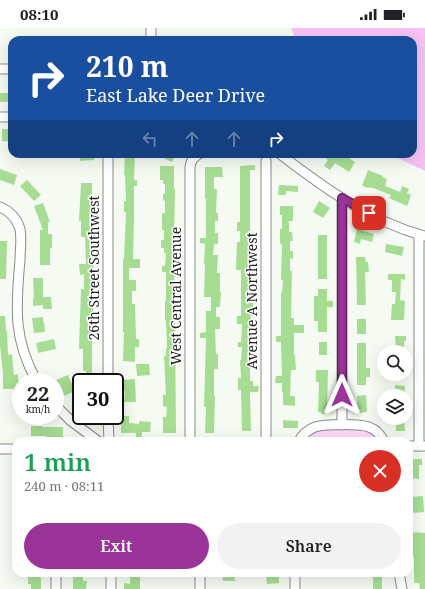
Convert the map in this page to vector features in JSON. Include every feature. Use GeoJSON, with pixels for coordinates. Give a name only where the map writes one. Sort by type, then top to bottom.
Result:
{"type":"FeatureCollection","features":[{"type":"Feature","properties":{"kind":"street","name":"26th Street Southwest"},"geometry":{"type":"LineString","coordinates":[[108,158],[108,373]]}},
{"type":"Feature","properties":{"kind":"street","name":"West Central Avenue"},"geometry":{"type":"LineString","coordinates":[[190,437],[190,167],[193,158]]}},
{"type":"Feature","properties":{"kind":"street","name":"Avenue A Northwest"},"geometry":{"type":"LineString","coordinates":[[264,158],[266,437]]}},
{"type":"Feature","properties":{"kind":"street"},"geometry":{"type":"LineString","coordinates":[[285,158],[342,198],[386,222],[422,236],[422,446]]}},
{"type":"Feature","properties":{"kind":"street"},"geometry":{"type":"LineString","coordinates":[[342,198],[342,425]]}},
{"type":"Feature","properties":{"kind":"street"},"geometry":{"type":"LineString","coordinates":[[0,207],[8,211],[13,216],[20,231],[21,240],[17,301],[19,333],[26,360],[32,373]]}},
{"type":"Feature","properties":{"kind":"street"},"geometry":{"type":"LineString","coordinates":[[64,414],[87,437]]}},
{"type":"Feature","properties":{"kind":"street"},"geometry":{"type":"LineString","coordinates":[[108,425],[109,437]]}},
{"type":"Feature","properties":{"kind":"street"},"geometry":{"type":"LineString","coordinates":[[302,437],[315,427],[342,425],[368,426],[378,432],[381,437]]}},
{"type":"Feature","properties":{"kind":"street"},"geometry":{"type":"LineString","coordinates":[[0,449],[12,449]]}},
{"type":"Feature","properties":{"kind":"street"},"geometry":{"type":"LineString","coordinates":[[56,577],[56,589]]}},
{"type":"Feature","properties":{"kind":"street"},"geometry":{"type":"LineString","coordinates":[[111,577],[111,589]]}},
{"type":"Feature","properties":{"kind":"street"},"geometry":{"type":"LineString","coordinates":[[200,577],[200,589]]}},
{"type":"Feature","properties":{"kind":"street"},"geometry":{"type":"LineString","coordinates":[[295,577],[295,589]]}},
{"type":"Feature","properties":{"kind":"street"},"geometry":{"type":"LineString","coordinates":[[400,577],[402,589]]}},
{"type":"Feature","properties":{"kind":"shaded area"},"geometry":{"type":"Polygon","coordinates":[[[291,28],[425,28],[425,171],[397,158],[417,158],[417,36],[294,36],[291,28]]]}},
{"type":"Feature","properties":{"kind":"shaded area"},"geometry":{"type":"Polygon","coordinates":[[[364,429],[372,432],[376,437],[307,437],[309,434],[317,430],[364,429]]]}},
{"type":"Feature","properties":{"kind":"building"},"geometry":{"type":"Polygon","coordinates":[[[0,93],[8,93],[8,102],[0,102],[0,93]]]}},
{"type":"Feature","properties":{"kind":"building"},"geometry":{"type":"Polygon","coordinates":[[[2,129],[8,129],[8,142],[2,141],[2,129]]]}},
{"type":"Feature","properties":{"kind":"building"},"geometry":{"type":"Polygon","coordinates":[[[80,158],[94,158],[94,160],[80,161],[80,158]]]}},
{"type":"Feature","properties":{"kind":"building"},"geometry":{"type":"Polygon","coordinates":[[[125,158],[135,158],[134,180],[137,180],[137,186],[134,186],[133,259],[140,259],[140,268],[129,268],[129,280],[136,280],[136,291],[132,291],[132,304],[135,304],[136,339],[139,339],[139,347],[135,347],[135,362],[123,361],[123,259],[126,212],[124,212],[124,201],[126,201],[124,175],[125,158]]]}},
{"type":"Feature","properties":{"kind":"building"},"geometry":{"type":"Polygon","coordinates":[[[163,158],[174,158],[172,162],[163,158]]]}},
{"type":"Feature","properties":{"kind":"building"},"geometry":{"type":"Polygon","coordinates":[[[325,158],[349,158],[355,162],[349,172],[335,163],[330,170],[324,166],[328,160],[325,158]]]}},
{"type":"Feature","properties":{"kind":"building"},"geometry":{"type":"Polygon","coordinates":[[[255,165],[255,170],[250,170],[250,264],[255,264],[255,270],[251,270],[250,291],[250,303],[253,303],[253,311],[251,311],[250,342],[252,342],[252,351],[250,351],[250,381],[253,381],[253,386],[259,386],[258,392],[250,392],[251,431],[242,431],[241,390],[238,390],[238,378],[241,378],[240,360],[242,347],[238,347],[238,342],[241,342],[242,324],[237,324],[237,316],[241,316],[241,270],[236,270],[237,242],[240,242],[240,231],[237,231],[237,222],[240,222],[240,166],[255,165]]]}},
{"type":"Feature","properties":{"kind":"building"},"geometry":{"type":"Polygon","coordinates":[[[160,166],[174,166],[175,298],[173,298],[173,308],[175,308],[175,315],[180,315],[180,321],[175,321],[176,433],[163,433],[163,417],[166,417],[167,407],[163,406],[163,395],[166,395],[164,356],[166,356],[167,348],[165,320],[166,272],[162,272],[162,266],[165,266],[166,253],[164,253],[164,248],[161,248],[161,240],[164,240],[164,230],[162,230],[162,213],[165,213],[165,201],[163,200],[163,194],[165,194],[165,184],[163,184],[163,180],[160,180],[160,166]]]}},
{"type":"Feature","properties":{"kind":"building"},"geometry":{"type":"Polygon","coordinates":[[[205,167],[222,167],[223,177],[214,177],[214,189],[217,189],[216,213],[218,213],[218,221],[215,221],[215,233],[218,233],[218,244],[214,244],[213,255],[218,255],[217,273],[220,273],[221,292],[220,307],[216,307],[216,317],[220,317],[220,329],[215,329],[218,369],[214,369],[214,433],[205,433],[206,407],[204,407],[206,338],[200,338],[200,333],[206,332],[206,311],[211,311],[211,297],[204,297],[205,244],[200,243],[200,238],[206,238],[205,167]]]}},
{"type":"Feature","properties":{"kind":"building"},"geometry":{"type":"Polygon","coordinates":[[[0,169],[17,175],[14,185],[0,180],[0,169]]]}},
{"type":"Feature","properties":{"kind":"building"},"geometry":{"type":"Polygon","coordinates":[[[368,170],[387,179],[385,186],[400,192],[402,186],[409,189],[407,193],[411,195],[407,206],[389,198],[391,195],[370,187],[362,186],[368,170]]]}},
{"type":"Feature","properties":{"kind":"building"},"geometry":{"type":"Polygon","coordinates":[[[27,180],[41,195],[34,201],[20,186],[27,180]]]}},
{"type":"Feature","properties":{"kind":"building"},"geometry":{"type":"Polygon","coordinates":[[[81,183],[92,183],[92,227],[95,227],[92,373],[86,373],[86,371],[83,371],[83,349],[79,349],[81,289],[84,289],[84,274],[80,275],[79,264],[86,264],[85,237],[81,237],[81,221],[79,221],[81,183]]]}},
{"type":"Feature","properties":{"kind":"building"},"geometry":{"type":"Polygon","coordinates":[[[279,185],[298,186],[298,192],[286,191],[286,195],[278,195],[279,185]]]}},
{"type":"Feature","properties":{"kind":"building"},"geometry":{"type":"Polygon","coordinates":[[[319,201],[330,208],[323,218],[313,212],[319,201]]]}},
{"type":"Feature","properties":{"kind":"building"},"geometry":{"type":"Polygon","coordinates":[[[43,203],[50,222],[48,222],[48,234],[52,234],[50,265],[40,265],[40,230],[43,230],[34,206],[43,203]]]}},
{"type":"Feature","properties":{"kind":"building"},"geometry":{"type":"Polygon","coordinates":[[[280,206],[293,206],[293,221],[289,221],[289,232],[292,232],[293,241],[290,241],[290,251],[293,251],[293,259],[290,258],[290,271],[292,271],[291,318],[294,318],[294,325],[304,325],[304,333],[294,333],[296,370],[291,370],[290,396],[295,396],[295,406],[283,405],[282,383],[275,383],[276,376],[282,376],[281,342],[276,342],[276,336],[281,336],[281,293],[283,280],[281,280],[282,244],[280,244],[280,229],[282,229],[282,215],[280,215],[280,206]]]}},
{"type":"Feature","properties":{"kind":"building"},"geometry":{"type":"Polygon","coordinates":[[[357,229],[374,234],[372,242],[361,239],[360,244],[354,242],[357,229]]]}},
{"type":"Feature","properties":{"kind":"building"},"geometry":{"type":"Polygon","coordinates":[[[318,235],[327,235],[327,279],[318,279],[318,235]]]}},
{"type":"Feature","properties":{"kind":"building"},"geometry":{"type":"Polygon","coordinates":[[[0,241],[7,241],[6,279],[0,279],[0,241]]]}},
{"type":"Feature","properties":{"kind":"building"},"geometry":{"type":"Polygon","coordinates":[[[386,244],[404,247],[402,256],[385,252],[386,244]]]}},
{"type":"Feature","properties":{"kind":"building"},"geometry":{"type":"Polygon","coordinates":[[[356,257],[365,257],[366,262],[368,262],[369,272],[365,272],[366,305],[357,305],[356,257]]]}},
{"type":"Feature","properties":{"kind":"building"},"geometry":{"type":"Polygon","coordinates":[[[388,274],[405,274],[405,280],[401,279],[400,300],[405,301],[404,320],[391,320],[392,304],[395,304],[396,292],[392,292],[392,280],[388,280],[388,274]]]}},
{"type":"Feature","properties":{"kind":"building"},"geometry":{"type":"Polygon","coordinates":[[[33,278],[43,278],[43,297],[51,297],[52,309],[43,309],[43,305],[33,306],[33,278]]]}},
{"type":"Feature","properties":{"kind":"building"},"geometry":{"type":"Polygon","coordinates":[[[318,289],[327,289],[327,301],[333,301],[333,307],[327,307],[327,332],[318,332],[318,321],[314,321],[314,296],[318,296],[318,289]]]}},
{"type":"Feature","properties":{"kind":"building"},"geometry":{"type":"Polygon","coordinates":[[[0,316],[5,316],[8,355],[12,354],[14,373],[12,373],[12,389],[3,389],[0,346],[0,316]]]}},
{"type":"Feature","properties":{"kind":"building"},"geometry":{"type":"Polygon","coordinates":[[[43,317],[45,332],[34,333],[32,318],[43,317]]]}},
{"type":"Feature","properties":{"kind":"building"},"geometry":{"type":"Polygon","coordinates":[[[357,319],[366,319],[366,334],[357,334],[357,319]]]}},
{"type":"Feature","properties":{"kind":"building"},"geometry":{"type":"Polygon","coordinates":[[[395,336],[406,336],[404,345],[396,345],[395,336]]]}},
{"type":"Feature","properties":{"kind":"building"},"geometry":{"type":"Polygon","coordinates":[[[54,339],[56,349],[38,353],[36,343],[54,339]]]}},
{"type":"Feature","properties":{"kind":"building"},"geometry":{"type":"Polygon","coordinates":[[[319,342],[327,342],[327,355],[319,355],[319,342]]]}},
{"type":"Feature","properties":{"kind":"building"},"geometry":{"type":"Polygon","coordinates":[[[357,343],[366,343],[366,368],[370,368],[370,377],[366,377],[366,385],[357,385],[357,343]]]}},
{"type":"Feature","properties":{"kind":"building"},"geometry":{"type":"Polygon","coordinates":[[[136,364],[149,364],[150,375],[137,376],[136,364]]]}},
{"type":"Feature","properties":{"kind":"building"},"geometry":{"type":"Polygon","coordinates":[[[316,370],[328,370],[327,414],[321,414],[321,412],[318,412],[319,382],[316,382],[316,370]]]}},
{"type":"Feature","properties":{"kind":"building"},"geometry":{"type":"Polygon","coordinates":[[[68,375],[72,384],[72,392],[64,396],[64,377],[68,375]]]}},
{"type":"Feature","properties":{"kind":"building"},"geometry":{"type":"Polygon","coordinates":[[[135,379],[136,402],[124,402],[124,380],[135,379]]]}},
{"type":"Feature","properties":{"kind":"building"},"geometry":{"type":"Polygon","coordinates":[[[395,385],[405,386],[405,389],[395,389],[395,385]]]}},
{"type":"Feature","properties":{"kind":"building"},"geometry":{"type":"Polygon","coordinates":[[[366,395],[367,412],[358,413],[357,396],[366,395]]]}},
{"type":"Feature","properties":{"kind":"building"},"geometry":{"type":"Polygon","coordinates":[[[124,416],[129,416],[129,423],[139,424],[139,421],[151,422],[150,432],[142,432],[142,437],[136,437],[136,433],[121,433],[121,425],[124,425],[124,416]]]}},
{"type":"Feature","properties":{"kind":"building"},"geometry":{"type":"Polygon","coordinates":[[[283,420],[298,421],[298,428],[283,428],[283,420]]]}},
{"type":"Feature","properties":{"kind":"building"},"geometry":{"type":"Polygon","coordinates":[[[396,425],[405,425],[405,431],[396,431],[396,425]]]}},
{"type":"Feature","properties":{"kind":"building"},"geometry":{"type":"Polygon","coordinates":[[[31,426],[63,427],[63,437],[31,436],[31,426]]]}},
{"type":"Feature","properties":{"kind":"building"},"geometry":{"type":"Polygon","coordinates":[[[413,459],[422,459],[422,465],[419,465],[419,479],[413,478],[413,459]]]}},
{"type":"Feature","properties":{"kind":"building"},"geometry":{"type":"Polygon","coordinates":[[[423,496],[424,512],[413,513],[413,497],[423,496]]]}},
{"type":"Feature","properties":{"kind":"building"},"geometry":{"type":"Polygon","coordinates":[[[413,532],[425,533],[425,589],[420,589],[419,583],[414,583],[413,532]]]}},
{"type":"Feature","properties":{"kind":"building"},"geometry":{"type":"Polygon","coordinates":[[[28,577],[41,577],[41,589],[31,589],[31,584],[28,584],[28,577]]]}},
{"type":"Feature","properties":{"kind":"building"},"geometry":{"type":"Polygon","coordinates":[[[73,577],[83,577],[83,581],[87,581],[86,589],[73,589],[73,577]]]}},
{"type":"Feature","properties":{"kind":"building"},"geometry":{"type":"Polygon","coordinates":[[[130,577],[140,577],[140,589],[124,589],[124,583],[130,584],[130,577]]]}},
{"type":"Feature","properties":{"kind":"building"},"geometry":{"type":"Polygon","coordinates":[[[222,577],[234,577],[235,581],[223,581],[222,577]]]}},
{"type":"Feature","properties":{"kind":"building"},"geometry":{"type":"Polygon","coordinates":[[[266,577],[279,577],[279,583],[267,584],[266,577]]]}},
{"type":"Feature","properties":{"kind":"building"},"geometry":{"type":"Polygon","coordinates":[[[373,577],[382,577],[382,589],[373,589],[373,577]]]}},
{"type":"Feature","properties":{"kind":"route"},"geometry":{"type":"LineString","coordinates":[[342,395],[342,198],[369,213]]}}]}
